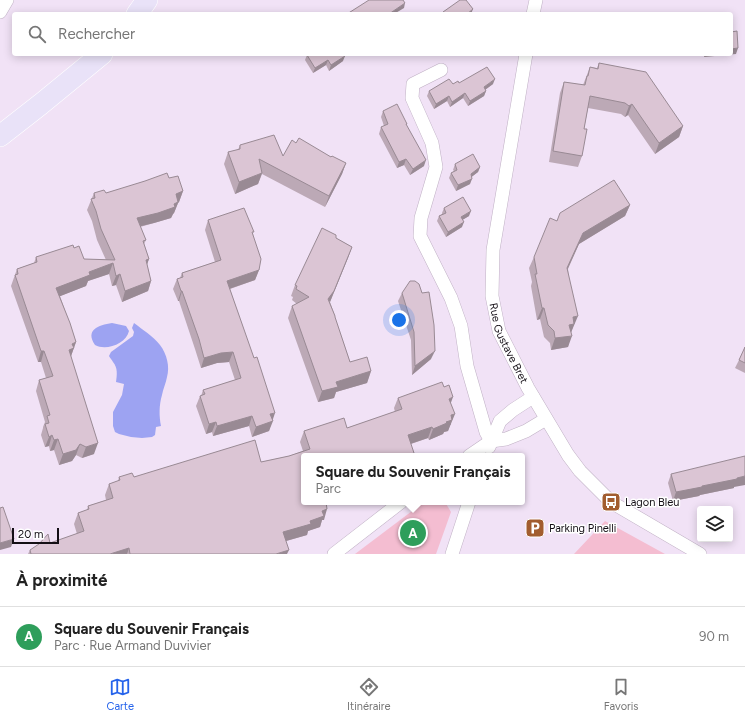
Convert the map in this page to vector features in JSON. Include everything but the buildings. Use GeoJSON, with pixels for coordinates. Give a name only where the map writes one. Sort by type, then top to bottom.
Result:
{"type":"FeatureCollection","features":[{"type":"Feature","properties":{"kind":"main road"},"geometry":{"type":"LineString","coordinates":[[138,12],[147,0]]}},
{"type":"Feature","properties":{"kind":"main road"},"geometry":{"type":"LineString","coordinates":[[0,136],[100,56]]}},
{"type":"Feature","properties":{"kind":"street"},"geometry":{"type":"LineString","coordinates":[[0,12],[7,0]]}},
{"type":"Feature","properties":{"kind":"street"},"geometry":{"type":"LineString","coordinates":[[533,12],[536,0]]}},
{"type":"Feature","properties":{"kind":"street","name":"Rue Gustave Bret"},"geometry":{"type":"LineString","coordinates":[[526,56],[493,250],[492,296],[499,331],[533,397],[568,455],[580,471],[608,500],[700,554]]}},
{"type":"Feature","properties":{"kind":"street"},"geometry":{"type":"LineString","coordinates":[[441,70],[413,84],[412,98],[432,143],[436,167],[421,218],[420,236],[451,298],[461,326],[467,366],[486,432],[491,441]]}},
{"type":"Feature","properties":{"kind":"street"},"geometry":{"type":"LineString","coordinates":[[486,453],[500,421],[513,410],[533,397]]}},
{"type":"Feature","properties":{"kind":"street"},"geometry":{"type":"LineString","coordinates":[[473,453],[491,441],[506,439],[526,431],[546,419]]}},
{"type":"Feature","properties":{"kind":"street"},"geometry":{"type":"LineString","coordinates":[[334,554],[397,505]]}},
{"type":"Feature","properties":{"kind":"street"},"geometry":{"type":"LineString","coordinates":[[452,554],[468,505]]}},
{"type":"Feature","properties":{"kind":"shaded area"},"geometry":{"type":"Polygon","coordinates":[[[420,505],[447,505],[451,512],[436,554],[355,554],[420,505]]]}},
{"type":"Feature","properties":{"kind":"shaded area"},"geometry":{"type":"Polygon","coordinates":[[[605,521],[665,554],[574,554],[605,521]]]}},
{"type":"Feature","properties":{"kind":"water"},"geometry":{"type":"Polygon","coordinates":[[[112,323],[126,326],[129,331],[124,340],[110,347],[99,347],[95,345],[91,336],[94,329],[102,325],[112,323]]]}},
{"type":"Feature","properties":{"kind":"water"},"geometry":{"type":"Polygon","coordinates":[[[134,323],[160,345],[168,365],[168,373],[162,393],[160,407],[161,426],[156,427],[155,435],[152,437],[131,437],[119,434],[115,432],[113,426],[113,412],[122,395],[124,384],[116,382],[117,374],[115,364],[109,356],[111,352],[133,336],[134,332],[132,328],[134,323]]]}},
{"type":"Feature","properties":{"kind":"place","name":"Lagon Bleu"},"geometry":{"type":"Point","coordinates":[611,502]}},
{"type":"Feature","properties":{"kind":"place","name":"Parking Pinelli"},"geometry":{"type":"Point","coordinates":[535,528]}},
{"type":"Feature","properties":{"kind":"place","name":"Square du Souvenir Français"},"geometry":{"type":"Point","coordinates":[413,533]}}]}
